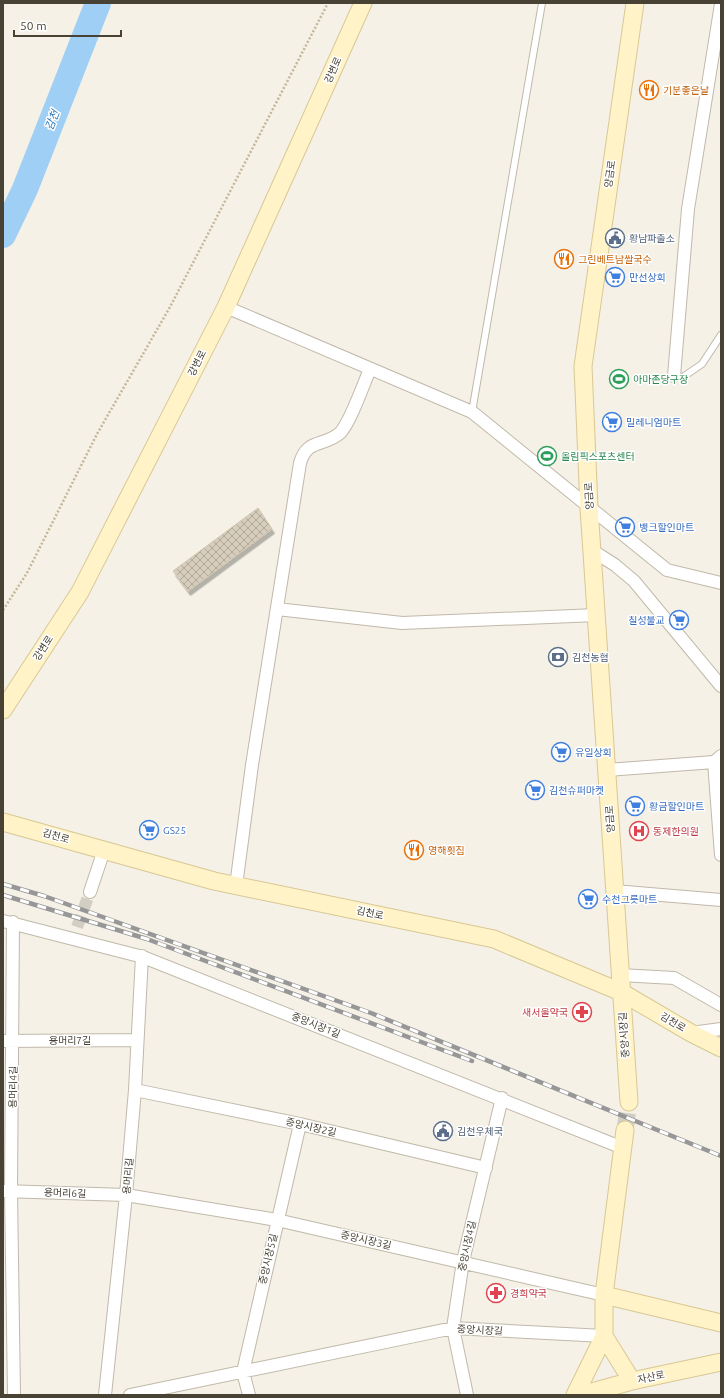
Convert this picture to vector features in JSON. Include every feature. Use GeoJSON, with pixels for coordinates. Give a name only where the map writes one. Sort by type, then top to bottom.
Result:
{"type":"FeatureCollection","features":[{"type":"Feature","properties":{"kind":"street","name":"강변로"},"geometry":{"type":"LineString","coordinates":[[3,710],[80,592],[226,307],[363,3]]}},
{"type":"Feature","properties":{"kind":"street","name":"양금로"},"geometry":{"type":"LineString","coordinates":[[620,983],[589,508],[583,366],[635,3]]}},
{"type":"Feature","properties":{"kind":"street"},"geometry":{"type":"LineString","coordinates":[[674,376],[688,208],[721,4]]}},
{"type":"Feature","properties":{"kind":"street"},"geometry":{"type":"LineString","coordinates":[[226,307],[472,412],[667,570],[721,583]]}},
{"type":"Feature","properties":{"kind":"street"},"geometry":{"type":"LineString","coordinates":[[236,886],[252,765],[303,452],[311,445],[330,439],[340,432],[370,369]]}},
{"type":"Feature","properties":{"kind":"street"},"geometry":{"type":"LineString","coordinates":[[592,551],[615,565],[634,581],[721,686]]}},
{"type":"Feature","properties":{"kind":"street"},"geometry":{"type":"LineString","coordinates":[[277,609],[402,623],[597,615]]}},
{"type":"Feature","properties":{"kind":"street"},"geometry":{"type":"LineString","coordinates":[[607,770],[717,759],[721,855]]}},
{"type":"Feature","properties":{"kind":"street","name":"김천로"},"geometry":{"type":"LineString","coordinates":[[3,822],[236,886],[494,939],[620,983],[691,1033],[721,1048]]}},
{"type":"Feature","properties":{"kind":"street"},"geometry":{"type":"LineString","coordinates":[[90,892],[104,850]]}},
{"type":"Feature","properties":{"kind":"street"},"geometry":{"type":"LineString","coordinates":[[614,891],[719,898]]}},
{"type":"Feature","properties":{"kind":"street","name":"중앙시장1길"},"geometry":{"type":"LineString","coordinates":[[8,922],[75,933],[142,956],[502,1098],[623,1148]]}},
{"type":"Feature","properties":{"kind":"street","name":"용머리4길"},"geometry":{"type":"LineString","coordinates":[[8,922],[7,1191],[14,1395]]}},
{"type":"Feature","properties":{"kind":"street","name":"용머리길"},"geometry":{"type":"LineString","coordinates":[[105,1395],[126,1195],[135,1090],[142,956]]}},
{"type":"Feature","properties":{"kind":"street"},"geometry":{"type":"LineString","coordinates":[[620,983],[674,978],[721,1006]]}},
{"type":"Feature","properties":{"kind":"street","name":"중앙시장길"},"geometry":{"type":"LineString","coordinates":[[620,983],[629,1102]]}},
{"type":"Feature","properties":{"kind":"street"},"geometry":{"type":"LineString","coordinates":[[691,1033],[721,1029]]}},
{"type":"Feature","properties":{"kind":"street","name":"용머리7길"},"geometry":{"type":"LineString","coordinates":[[8,1040],[137,1040]]}},
{"type":"Feature","properties":{"kind":"street","name":"중앙시장2길"},"geometry":{"type":"LineString","coordinates":[[135,1090],[300,1124],[486,1168]]}},
{"type":"Feature","properties":{"kind":"street","name":"중앙시장4길"},"geometry":{"type":"LineString","coordinates":[[467,1395],[453,1328],[463,1261],[502,1098]]}},
{"type":"Feature","properties":{"kind":"street","name":"중앙시장5길"},"geometry":{"type":"LineString","coordinates":[[248,1395],[243,1372],[300,1124]]}},
{"type":"Feature","properties":{"kind":"street"},"geometry":{"type":"LineString","coordinates":[[576,1395],[604,1336],[604,1295],[625,1130]]}},
{"type":"Feature","properties":{"kind":"street","name":"용머리6길"},"geometry":{"type":"LineString","coordinates":[[7,1191],[126,1195]]}},
{"type":"Feature","properties":{"kind":"street","name":"중앙시장3길"},"geometry":{"type":"LineString","coordinates":[[126,1195],[277,1220],[463,1261],[604,1295]]}},
{"type":"Feature","properties":{"kind":"street"},"geometry":{"type":"LineString","coordinates":[[604,1295],[721,1323]]}},
{"type":"Feature","properties":{"kind":"street","name":"중앙시장길"},"geometry":{"type":"LineString","coordinates":[[130,1395],[453,1328],[604,1336]]}},
{"type":"Feature","properties":{"kind":"street"},"geometry":{"type":"LineString","coordinates":[[604,1336],[632,1381]]}},
{"type":"Feature","properties":{"kind":"street","name":"자산로"},"geometry":{"type":"LineString","coordinates":[[581,1395],[632,1381],[721,1362]]}},
{"type":"Feature","properties":{"kind":"lane"},"geometry":{"type":"LineString","coordinates":[[472,412],[542,3]]}},
{"type":"Feature","properties":{"kind":"lane"},"geometry":{"type":"LineString","coordinates":[[674,376],[683,377],[702,364],[721,335]]}},
{"type":"Feature","properties":{"kind":"path"},"geometry":{"type":"LineString","coordinates":[[3,610],[27,573],[97,434],[170,307],[328,3]]}},
{"type":"Feature","properties":{"kind":"building"},"geometry":{"type":"Polygon","coordinates":[[[258,508],[272,529],[188,591],[173,571],[258,508]]]}},
{"type":"Feature","properties":{"kind":"waterway","name":"감천"},"geometry":{"type":"LineString","coordinates":[[3,235],[25,189],[98,3]]}},
{"type":"Feature","properties":{"kind":"tunnel"},"geometry":{"type":"LineString","coordinates":[[77,927],[90,892]]}},
{"type":"Feature","properties":{"kind":"tunnel"},"geometry":{"type":"LineString","coordinates":[[625,1130],[629,1102]]}},
{"type":"Feature","properties":{"kind":"railway"},"geometry":{"type":"LineString","coordinates":[[3,884],[44,896],[371,1013],[721,1156]]}},
{"type":"Feature","properties":{"kind":"railway"},"geometry":{"type":"LineString","coordinates":[[3,895],[147,939],[472,1061]]}},
{"type":"Feature","properties":{"kind":"place","name":"기분좋은날"},"geometry":{"type":"Point","coordinates":[649,90]}},
{"type":"Feature","properties":{"kind":"place","name":"황남파출소"},"geometry":{"type":"Point","coordinates":[615,238]}},
{"type":"Feature","properties":{"kind":"place","name":"그린베트남쌀국수"},"geometry":{"type":"Point","coordinates":[564,259]}},
{"type":"Feature","properties":{"kind":"place","name":"만선상회"},"geometry":{"type":"Point","coordinates":[615,277]}},
{"type":"Feature","properties":{"kind":"place","name":"아마존당구장"},"geometry":{"type":"Point","coordinates":[619,379]}},
{"type":"Feature","properties":{"kind":"place","name":"밀레니엄마트"},"geometry":{"type":"Point","coordinates":[612,422]}},
{"type":"Feature","properties":{"kind":"place","name":"올림픽스포츠센터"},"geometry":{"type":"Point","coordinates":[547,456]}},
{"type":"Feature","properties":{"kind":"place","name":"뱅크할인마트"},"geometry":{"type":"Point","coordinates":[625,527]}},
{"type":"Feature","properties":{"kind":"place","name":"칠성불교"},"geometry":{"type":"Point","coordinates":[679,620]}},
{"type":"Feature","properties":{"kind":"place","name":"김천농협"},"geometry":{"type":"Point","coordinates":[558,657]}},
{"type":"Feature","properties":{"kind":"place","name":"유일상회"},"geometry":{"type":"Point","coordinates":[561,752]}},
{"type":"Feature","properties":{"kind":"place","name":"김천슈퍼마켓"},"geometry":{"type":"Point","coordinates":[535,790]}},
{"type":"Feature","properties":{"kind":"place","name":"황금할인마트"},"geometry":{"type":"Point","coordinates":[635,806]}},
{"type":"Feature","properties":{"kind":"place","name":"GS25"},"geometry":{"type":"Point","coordinates":[149,830]}},
{"type":"Feature","properties":{"kind":"place","name":"동제한의원"},"geometry":{"type":"Point","coordinates":[639,831]}},
{"type":"Feature","properties":{"kind":"place","name":"영해횟집"},"geometry":{"type":"Point","coordinates":[414,850]}},
{"type":"Feature","properties":{"kind":"place","name":"수천그릇마트"},"geometry":{"type":"Point","coordinates":[588,899]}},
{"type":"Feature","properties":{"kind":"place","name":"새서울약국"},"geometry":{"type":"Point","coordinates":[582,1012]}},
{"type":"Feature","properties":{"kind":"place","name":"김천우체국"},"geometry":{"type":"Point","coordinates":[443,1131]}},
{"type":"Feature","properties":{"kind":"place","name":"경희약국"},"geometry":{"type":"Point","coordinates":[496,1293]}}]}
